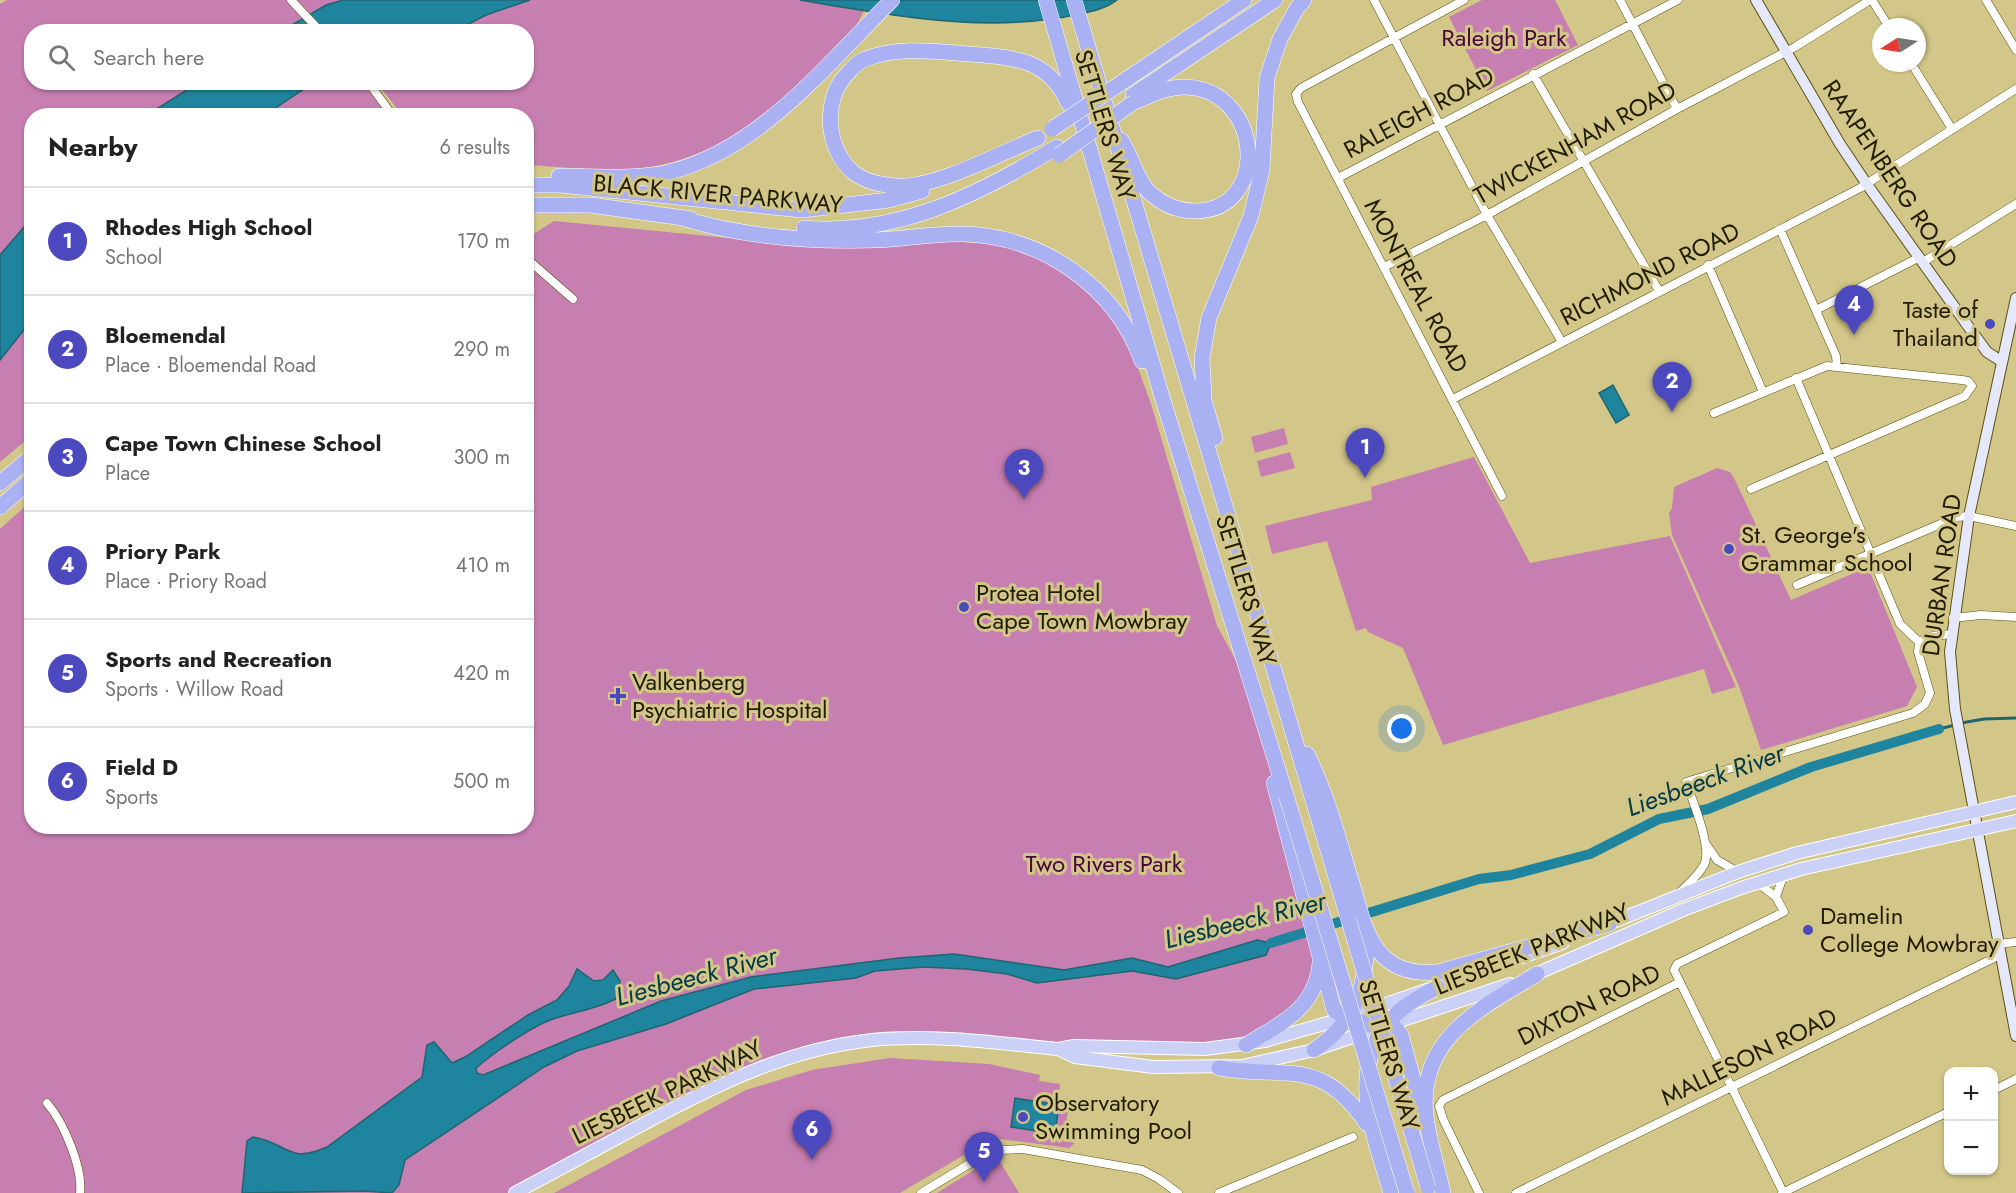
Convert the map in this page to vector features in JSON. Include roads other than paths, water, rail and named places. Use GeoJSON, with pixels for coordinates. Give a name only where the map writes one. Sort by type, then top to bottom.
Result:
{"type":"FeatureCollection","features":[{"type":"Feature","properties":{"kind":"highway"},"geometry":{"type":"LineString","coordinates":[[534,176],[636,177],[670,172],[703,161],[736,144],[774,116],[892,0]]}},
{"type":"Feature","properties":{"kind":"highway","name":"SETTLERS WAY"},"geometry":{"type":"LineString","coordinates":[[1046,0],[1163,400],[1407,1193]]}},
{"type":"Feature","properties":{"kind":"highway","name":"SETTLERS WAY"},"geometry":{"type":"LineString","coordinates":[[1074,0],[1429,1190]]}},
{"type":"Feature","properties":{"kind":"highway","name":"BLACK RIVER PARKWAY"},"geometry":{"type":"LineString","coordinates":[[534,185],[560,185],[768,208],[837,208],[890,200],[940,186],[988,167],[1052,129],[1244,0]]}},
{"type":"Feature","properties":{"kind":"highway","name":"BLACK RIVER PARKWAY"},"geometry":{"type":"LineString","coordinates":[[534,205],[590,205],[682,218],[811,229],[865,227],[922,214],[967,197],[1058,151],[1275,0]]}},
{"type":"Feature","properties":{"kind":"highway"},"geometry":{"type":"LineString","coordinates":[[1226,512],[1215,440],[1204,400],[1202,358],[1209,318],[1251,216],[1262,170],[1267,78],[1280,39],[1304,0]]}},
{"type":"Feature","properties":{"kind":"highway"},"geometry":{"type":"LineString","coordinates":[[1038,138],[928,182],[906,186],[882,185],[854,173],[836,150],[829,122],[836,86],[860,61],[897,50],[1015,58],[1040,68],[1064,92],[1090,152]]}},
{"type":"Feature","properties":{"kind":"highway"},"geometry":{"type":"LineString","coordinates":[[1110,122],[1129,152],[1148,191],[1164,204],[1183,211],[1203,211],[1222,203],[1237,190],[1246,174],[1250,151],[1242,125],[1227,103],[1205,90],[1186,87],[1167,89],[1133,99]]}},
{"type":"Feature","properties":{"kind":"highway"},"geometry":{"type":"LineString","coordinates":[[682,218],[713,228],[829,240],[877,240],[963,234],[1017,241],[1063,263],[1086,280],[1111,306],[1136,345],[1151,384],[1163,400]]}},
{"type":"Feature","properties":{"kind":"highway"},"geometry":{"type":"LineString","coordinates":[[0,483],[24,463]]}},
{"type":"Feature","properties":{"kind":"highway"},"geometry":{"type":"LineString","coordinates":[[0,507],[24,486]]}},
{"type":"Feature","properties":{"kind":"highway"},"geometry":{"type":"LineString","coordinates":[[1255,695],[1276,796],[1334,1010],[1383,1027],[1395,1028],[1401,1035],[1433,1148]]}},
{"type":"Feature","properties":{"kind":"highway"},"geometry":{"type":"LineString","coordinates":[[1287,714],[1322,785],[1366,929],[1381,954],[1393,964],[1420,973],[1437,972],[1609,924]]}},
{"type":"Feature","properties":{"kind":"highway"},"geometry":{"type":"LineString","coordinates":[[1314,1050],[1332,1038],[1350,1016],[1356,1003],[1366,974],[1366,929]]}},
{"type":"Feature","properties":{"kind":"highway"},"geometry":{"type":"LineString","coordinates":[[1246,1045],[1289,1018],[1306,1003],[1317,979],[1319,950]]}},
{"type":"Feature","properties":{"kind":"highway"},"geometry":{"type":"LineString","coordinates":[[1443,1193],[1426,1115],[1431,1070],[1438,1052],[1453,1031],[1470,1015],[1537,974]]}},
{"type":"Feature","properties":{"kind":"highway"},"geometry":{"type":"LineString","coordinates":[[1391,1193],[1366,1099],[1365,1074],[1372,1048],[1383,1027],[1402,1008],[1437,987]]}},
{"type":"Feature","properties":{"kind":"highway"},"geometry":{"type":"LineString","coordinates":[[1219,1068],[1246,1073],[1296,1072],[1318,1079],[1337,1089],[1355,1106],[1373,1131]]}},
{"type":"Feature","properties":{"kind":"main road","name":"RAAPENBERG ROAD"},"geometry":{"type":"LineString","coordinates":[[1756,0],[1785,52],[1866,183],[1987,352],[2001,361]]}},
{"type":"Feature","properties":{"kind":"main road","name":"DURBAN ROAD"},"geometry":{"type":"LineString","coordinates":[[2016,298],[1969,516],[1953,618],[1950,670],[1955,709],[2016,1036]]}},
{"type":"Feature","properties":{"kind":"main road","name":"LIESBEEK PARKWAY"},"geometry":{"type":"LineString","coordinates":[[515,1193],[728,1079],[803,1053],[854,1043],[916,1038],[1059,1049],[1074,1046],[1183,1050],[1246,1045],[1350,1016],[1530,957],[1678,894],[1797,853],[2016,802]]}},
{"type":"Feature","properties":{"kind":"main road","name":"LIESBEEK PARKWAY"},"geometry":{"type":"LineString","coordinates":[[1059,1049],[1075,1057],[1136,1065],[1219,1068],[1264,1062],[1314,1050],[1467,1000],[1537,974],[1683,910],[1784,874],[2016,821]]}},
{"type":"Feature","properties":{"kind":"street"},"geometry":{"type":"LineString","coordinates":[[1374,0],[1487,215],[1562,342]]}},
{"type":"Feature","properties":{"kind":"street"},"geometry":{"type":"LineString","coordinates":[[1394,38],[1464,0]]}},
{"type":"Feature","properties":{"kind":"street"},"geometry":{"type":"LineString","coordinates":[[1620,0],[1677,109]]}},
{"type":"Feature","properties":{"kind":"street","name":"RALEIGH ROAD"},"geometry":{"type":"LineString","coordinates":[[1338,178],[1678,0]]}},
{"type":"Feature","properties":{"kind":"street"},"geometry":{"type":"LineString","coordinates":[[1871,0],[1883,18]]}},
{"type":"Feature","properties":{"kind":"street","name":"TWICKENHAM ROAD"},"geometry":{"type":"LineString","coordinates":[[1384,267],[1487,215],[1677,109],[1785,52],[1871,0]]}},
{"type":"Feature","properties":{"kind":"street"},"geometry":{"type":"LineString","coordinates":[[1986,0],[2016,50]]}},
{"type":"Feature","properties":{"kind":"street"},"geometry":{"type":"LineString","coordinates":[[292,1],[314,24]]}},
{"type":"Feature","properties":{"kind":"street","name":"MONTREAL ROAD"},"geometry":{"type":"LineString","coordinates":[[1394,38],[1300,88],[1296,94],[1502,496]]}},
{"type":"Feature","properties":{"kind":"street"},"geometry":{"type":"LineString","coordinates":[[1917,72],[1952,129]]}},
{"type":"Feature","properties":{"kind":"street"},"geometry":{"type":"LineString","coordinates":[[1533,75],[1582,163],[1659,291]]}},
{"type":"Feature","properties":{"kind":"street","name":"RICHMOND ROAD"},"geometry":{"type":"LineString","coordinates":[[1453,399],[1866,183],[2016,89]]}},
{"type":"Feature","properties":{"kind":"street"},"geometry":{"type":"LineString","coordinates":[[374,90],[387,108]]}},
{"type":"Feature","properties":{"kind":"street"},"geometry":{"type":"LineString","coordinates":[[1816,310],[1921,260],[2016,204]]}},
{"type":"Feature","properties":{"kind":"street"},"geometry":{"type":"LineString","coordinates":[[1780,229],[1836,356],[1837,367]]}},
{"type":"Feature","properties":{"kind":"street"},"geometry":{"type":"LineString","coordinates":[[534,265],[573,299]]}},
{"type":"Feature","properties":{"kind":"street"},"geometry":{"type":"LineString","coordinates":[[1708,265],[1763,392]]}},
{"type":"Feature","properties":{"kind":"street"},"geometry":{"type":"LineString","coordinates":[[1714,412],[1827,366],[1962,380],[1968,381],[1972,386],[1965,396],[1751,489]]}},
{"type":"Feature","properties":{"kind":"street"},"geometry":{"type":"LineString","coordinates":[[1796,378],[1900,624],[1919,642]]}},
{"type":"Feature","properties":{"kind":"street"},"geometry":{"type":"LineString","coordinates":[[1797,585],[1957,517],[1969,516],[2016,526]]}},
{"type":"Feature","properties":{"kind":"street"},"geometry":{"type":"LineString","coordinates":[[1953,618],[1981,615],[2016,617]]}},
{"type":"Feature","properties":{"kind":"street"},"geometry":{"type":"LineString","coordinates":[[1919,642],[1928,637],[1952,634]]}},
{"type":"Feature","properties":{"kind":"street"},"geometry":{"type":"LineString","coordinates":[[1738,872],[1717,860],[1705,843],[1686,782],[1904,717],[1921,708],[1930,693],[1918,652],[1919,642]]}},
{"type":"Feature","properties":{"kind":"street"},"geometry":{"type":"LineString","coordinates":[[1678,894],[1704,864],[1705,843]]}},
{"type":"Feature","properties":{"kind":"street","name":"DIXTON ROAD"},"geometry":{"type":"LineString","coordinates":[[1479,1193],[1443,1119],[1441,1102],[1680,982],[1674,970],[1676,964],[1784,912],[1776,897],[1784,874]]}},
{"type":"Feature","properties":{"kind":"street"},"geometry":{"type":"LineString","coordinates":[[1758,883],[1776,897]]}},
{"type":"Feature","properties":{"kind":"street","name":"MALLESON ROAD"},"geometry":{"type":"LineString","coordinates":[[1516,1193],[2016,942]]}},
{"type":"Feature","properties":{"kind":"street"},"geometry":{"type":"LineString","coordinates":[[1680,982],[1783,1193],[1944,1114]]}},
{"type":"Feature","properties":{"kind":"street"},"geometry":{"type":"LineString","coordinates":[[1998,1088],[2016,1079]]}},
{"type":"Feature","properties":{"kind":"street"},"geometry":{"type":"LineString","coordinates":[[47,1103],[78,1164],[82,1180],[80,1193]]}},
{"type":"Feature","properties":{"kind":"street"},"geometry":{"type":"LineString","coordinates":[[1219,1193],[1353,1137]]}},
{"type":"Feature","properties":{"kind":"street"},"geometry":{"type":"LineString","coordinates":[[921,1193],[969,1164],[1001,1150],[1023,1149],[1142,1170],[1178,1193]]}},
{"type":"Feature","properties":{"kind":"water"},"geometry":{"type":"Polygon","coordinates":[[[343,0],[530,0],[486,15],[469,24],[294,24],[326,5],[343,0]]]}},
{"type":"Feature","properties":{"kind":"water"},"geometry":{"type":"Polygon","coordinates":[[[800,0],[1117,0],[1103,8],[1075,15],[1007,23],[972,23],[902,16],[800,0]]]}},
{"type":"Feature","properties":{"kind":"water"},"geometry":{"type":"Polygon","coordinates":[[[187,90],[302,90],[276,108],[158,108],[187,90]]]}},
{"type":"Feature","properties":{"kind":"water"},"geometry":{"type":"Polygon","coordinates":[[[24,227],[24,330],[0,360],[0,255],[24,227]]]}},
{"type":"Feature","properties":{"kind":"water"},"geometry":{"type":"Polygon","coordinates":[[[1613,385],[1629,415],[1616,423],[1599,393],[1613,385]]]}},
{"type":"Feature","properties":{"kind":"water"},"geometry":{"type":"Polygon","coordinates":[[[1257,940],[1271,943],[1266,955],[1176,979],[1132,971],[1037,983],[1007,974],[924,967],[875,971],[856,978],[754,989],[666,1024],[577,1051],[544,1067],[405,1160],[399,1185],[392,1193],[365,1191],[242,1193],[247,1141],[253,1137],[274,1143],[288,1151],[303,1154],[327,1147],[422,1077],[427,1045],[434,1042],[452,1063],[465,1057],[528,1015],[557,1000],[569,986],[577,969],[594,981],[603,980],[613,970],[620,981],[618,998],[537,1026],[483,1062],[476,1068],[477,1073],[483,1075],[661,1001],[751,977],[899,958],[954,954],[1064,970],[1132,958],[1168,967],[1257,940]]]}},
{"type":"Feature","properties":{"kind":"water"},"geometry":{"type":"Polygon","coordinates":[[[1015,1098],[1059,1105],[1055,1134],[1011,1127],[1015,1098]]]}},
{"type":"Feature","properties":{"kind":"waterway","name":"Liesbeeck River"},"geometry":{"type":"LineString","coordinates":[[1961,723],[1984,719],[2016,718]]}},
{"type":"Feature","properties":{"kind":"waterway","name":"Liesbeeck River"},"geometry":{"type":"LineString","coordinates":[[1939,729],[1955,725]]}},
{"type":"Feature","properties":{"kind":"waterway","name":"Liesbeeck River"},"geometry":{"type":"LineString","coordinates":[[1271,943],[1479,879],[1511,875],[1590,854],[1659,819],[1708,809],[1811,767],[1939,729]]}},
{"type":"Feature","properties":{"kind":"place","name":"Taste of Thailand"},"geometry":{"type":"Point","coordinates":[1990,324]}},
{"type":"Feature","properties":{"kind":"place","name":"Priory Park"},"geometry":{"type":"Point","coordinates":[1854,335]}},
{"type":"Feature","properties":{"kind":"place","name":"Bloemendal"},"geometry":{"type":"Point","coordinates":[1672,412]}},
{"type":"Feature","properties":{"kind":"place","name":"Rhodes High School"},"geometry":{"type":"Point","coordinates":[1365,478]}},
{"type":"Feature","properties":{"kind":"place","name":"Cape Town Chinese School"},"geometry":{"type":"Point","coordinates":[1024,499]}},
{"type":"Feature","properties":{"kind":"place","name":"St. George's Grammar School"},"geometry":{"type":"Point","coordinates":[1729,549]}},
{"type":"Feature","properties":{"kind":"place","name":"Protea Hotel Cape Town Mowbray"},"geometry":{"type":"Point","coordinates":[964,607]}},
{"type":"Feature","properties":{"kind":"place","name":"Valkenberg Psychiatric Hospital"},"geometry":{"type":"Point","coordinates":[618,696]}},
{"type":"Feature","properties":{"kind":"place","name":"Damelin College Mowbray"},"geometry":{"type":"Point","coordinates":[1808,930]}},
{"type":"Feature","properties":{"kind":"place","name":"Observatory Swimming Pool"},"geometry":{"type":"Point","coordinates":[1023,1117]}},
{"type":"Feature","properties":{"kind":"place","name":"Field D"},"geometry":{"type":"Point","coordinates":[812,1160]}},
{"type":"Feature","properties":{"kind":"place","name":"Sports and Recreation"},"geometry":{"type":"Point","coordinates":[984,1182]}},
{"type":"Feature","properties":{"kind":"park label","name":"Raleigh Park"},"geometry":{"type":"Point","coordinates":[1504,38]}},
{"type":"Feature","properties":{"kind":"park label","name":"Two Rivers Park"},"geometry":{"type":"Point","coordinates":[1104,864]}}]}
